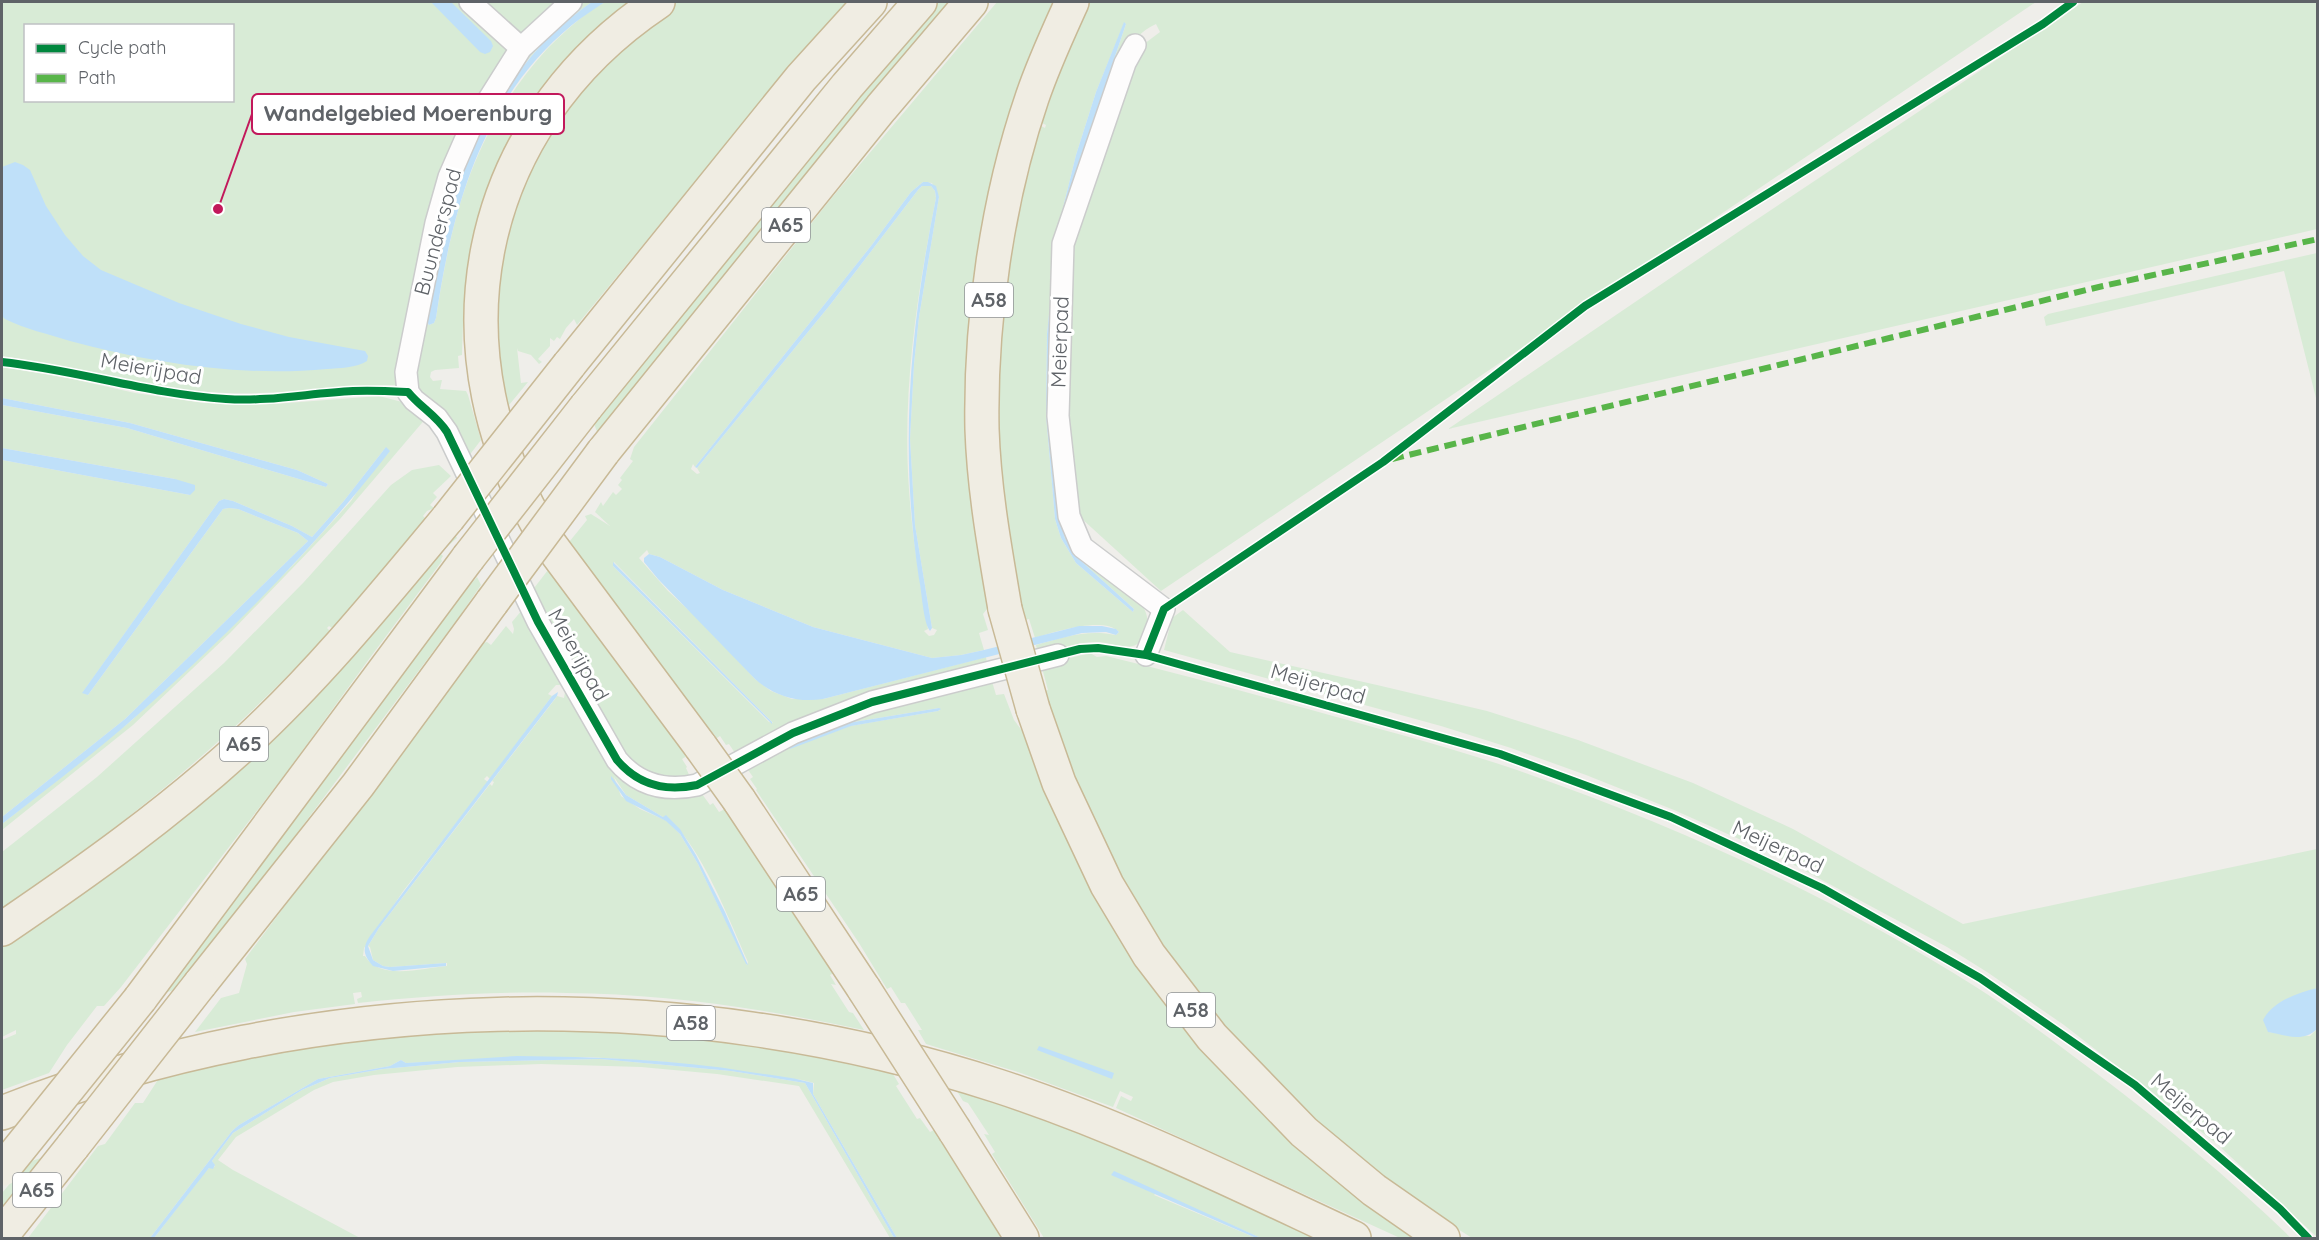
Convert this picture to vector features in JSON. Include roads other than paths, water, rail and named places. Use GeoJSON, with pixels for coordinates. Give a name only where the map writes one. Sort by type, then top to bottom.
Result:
{"type":"FeatureCollection","features":[{"type":"Feature","properties":{"kind":"highway","name":"A65"},"geometry":{"type":"LineString","coordinates":[[658,2],[611,36],[582,65],[537,123],[522,152],[494,223],[482,296],[480,348],[492,416],[500,445],[527,507],[549,543],[739,800],[864,989],[1022,1239]]}},
{"type":"Feature","properties":{"kind":"highway","name":"A65"},"geometry":{"type":"LineString","coordinates":[[2,929],[124,844],[244,744],[346,642],[801,78],[870,2]]}},
{"type":"Feature","properties":{"kind":"highway","name":"A65"},"geometry":{"type":"LineString","coordinates":[[2,1170],[140,999],[468,558],[586,407],[847,86],[920,2]]}},
{"type":"Feature","properties":{"kind":"highway","name":"A65"},"geometry":{"type":"LineString","coordinates":[[2,1234],[358,785],[603,452],[866,126],[971,2]]}},
{"type":"Feature","properties":{"kind":"highway","name":"A58"},"geometry":{"type":"LineString","coordinates":[[1072,2],[1032,98],[1011,171],[995,257],[984,340],[982,430],[990,522],[1005,609],[1033,709],[1059,783],[1107,885],[1149,955],[1212,1037],[1304,1132],[1374,1190],[1443,1239]]}},
{"type":"Feature","properties":{"kind":"highway","name":"A58"},"geometry":{"type":"LineString","coordinates":[[2,1113],[103,1077],[197,1053],[306,1031],[406,1020],[524,1014],[643,1017],[766,1032],[862,1049],[927,1064],[999,1086],[1105,1125],[1354,1239]]}},
{"type":"Feature","properties":{"kind":"street"},"geometry":{"type":"LineString","coordinates":[[470,2],[521,48]]}},
{"type":"Feature","properties":{"kind":"street","name":"Buunderspad"},"geometry":{"type":"LineString","coordinates":[[408,392],[406,372],[436,223],[449,177],[470,129],[521,48],[571,2]]}},
{"type":"Feature","properties":{"kind":"street","name":"Meierpad"},"geometry":{"type":"LineString","coordinates":[[1135,45],[1125,63],[1063,244],[1058,416],[1069,516],[1082,547],[1164,609],[1146,655]]}},
{"type":"Feature","properties":{"kind":"street","name":"Meierijpad"},"geometry":{"type":"LineString","coordinates":[[408,392],[414,400],[438,418],[447,432],[538,622],[616,760],[627,773],[642,782],[658,787],[680,789],[697,785],[793,733],[872,702],[1058,655]]}},
{"type":"Feature","properties":{"kind":"water"},"geometry":{"type":"Polygon","coordinates":[[[431,2],[451,2],[491,41],[493,46],[490,52],[485,54],[480,52],[431,2]]]}},
{"type":"Feature","properties":{"kind":"water"},"geometry":{"type":"Polygon","coordinates":[[[592,2],[605,2],[572,25],[541,54],[515,87],[494,121],[476,158],[462,196],[451,236],[436,318],[434,323],[429,325],[426,320],[448,215],[459,177],[474,144],[524,65],[561,26],[592,2]]]}},
{"type":"Feature","properties":{"kind":"water"},"geometry":{"type":"Polygon","coordinates":[[[1124,22],[1126,24],[1080,159],[1061,231],[1049,336],[1048,416],[1058,514],[1065,538],[1079,559],[1134,609],[1133,612],[1076,563],[1061,538],[1055,519],[1046,415],[1047,334],[1058,228],[1076,155],[1096,92],[1124,22]]]}},
{"type":"Feature","properties":{"kind":"water"},"geometry":{"type":"Polygon","coordinates":[[[15,162],[30,170],[46,206],[65,235],[83,256],[101,270],[179,303],[241,324],[289,337],[365,351],[368,356],[367,361],[348,367],[295,371],[197,366],[164,362],[101,349],[20,326],[5,319],[2,316],[2,167],[15,162]]]}},
{"type":"Feature","properties":{"kind":"water"},"geometry":{"type":"Polygon","coordinates":[[[923,182],[936,186],[939,197],[919,317],[910,439],[915,525],[932,628],[930,631],[924,614],[913,530],[909,435],[914,341],[936,198],[931,186],[922,186],[918,190],[830,305],[697,468],[695,467],[871,246],[911,192],[923,182]]]}},
{"type":"Feature","properties":{"kind":"water"},"geometry":{"type":"Polygon","coordinates":[[[2,398],[130,423],[297,470],[328,484],[326,487],[127,428],[2,405],[2,398]]]}},
{"type":"Feature","properties":{"kind":"water"},"geometry":{"type":"Polygon","coordinates":[[[386,447],[390,451],[331,523],[235,624],[117,733],[2,824],[2,817],[125,719],[308,541],[298,533],[238,509],[223,509],[88,695],[82,693],[219,501],[224,499],[233,501],[312,537],[386,447]]]}},
{"type":"Feature","properties":{"kind":"water"},"geometry":{"type":"Polygon","coordinates":[[[2,448],[175,479],[195,485],[195,490],[190,495],[2,460],[2,448]]]}},
{"type":"Feature","properties":{"kind":"water"},"geometry":{"type":"Polygon","coordinates":[[[649,554],[660,557],[723,590],[813,627],[932,658],[984,650],[1079,626],[1102,626],[1116,629],[1119,632],[1116,635],[1106,632],[1082,633],[823,699],[796,699],[778,694],[755,679],[658,579],[644,562],[644,558],[649,554]]]}},
{"type":"Feature","properties":{"kind":"water"},"geometry":{"type":"Polygon","coordinates":[[[613,562],[772,722],[772,724],[613,566],[613,562]]]}},
{"type":"Feature","properties":{"kind":"water"},"geometry":{"type":"Polygon","coordinates":[[[558,692],[379,928],[368,946],[373,960],[383,966],[446,963],[446,966],[393,971],[373,966],[365,951],[370,936],[552,696],[558,692]]]}},
{"type":"Feature","properties":{"kind":"water"},"geometry":{"type":"Polygon","coordinates":[[[941,709],[938,711],[851,726],[790,749],[789,745],[848,723],[941,709]]]}},
{"type":"Feature","properties":{"kind":"water"},"geometry":{"type":"Polygon","coordinates":[[[611,776],[626,795],[663,817],[666,815],[680,829],[725,912],[748,965],[698,864],[680,834],[666,821],[626,801],[611,776]]]}},
{"type":"Feature","properties":{"kind":"water"},"geometry":{"type":"Polygon","coordinates":[[[2317,988],[2317,1029],[2300,1037],[2268,1032],[2263,1020],[2267,1013],[2294,995],[2317,988]]]}},
{"type":"Feature","properties":{"kind":"water"},"geometry":{"type":"Polygon","coordinates":[[[1039,1046],[1114,1073],[1112,1079],[1037,1050],[1039,1046]]]}},
{"type":"Feature","properties":{"kind":"water"},"geometry":{"type":"Polygon","coordinates":[[[517,1056],[663,1061],[813,1083],[813,1094],[897,1238],[894,1238],[805,1083],[731,1071],[600,1059],[460,1062],[383,1069],[330,1078],[302,1090],[233,1133],[212,1161],[215,1165],[213,1169],[209,1168],[154,1238],[150,1238],[232,1131],[318,1079],[390,1066],[401,1060],[406,1063],[517,1056]]]}},
{"type":"Feature","properties":{"kind":"water"},"geometry":{"type":"Polygon","coordinates":[[[1114,1171],[1261,1238],[1256,1238],[1111,1175],[1114,1171]]]}},
{"type":"Feature","properties":{"kind":"place","name":"Wandelgebied Moerenburg"},"geometry":{"type":"Point","coordinates":[218,209]}}]}
